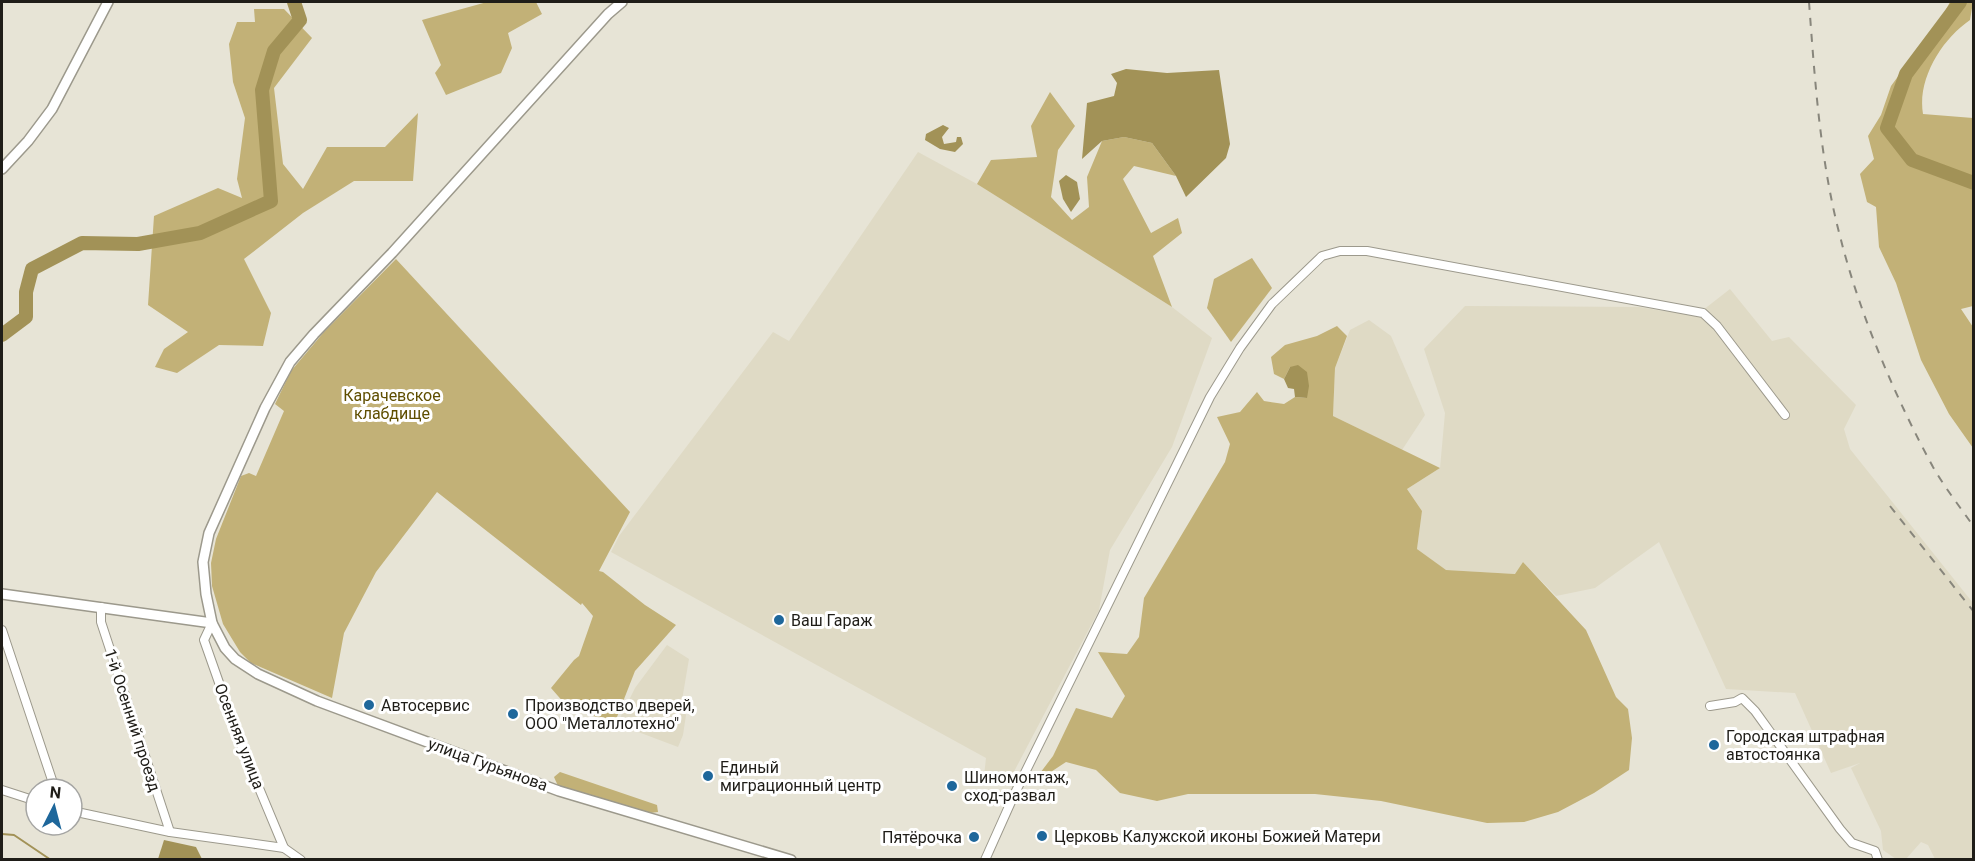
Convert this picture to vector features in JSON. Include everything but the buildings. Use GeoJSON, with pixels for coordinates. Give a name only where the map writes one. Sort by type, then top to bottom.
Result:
{"type":"FeatureCollection","features":[{"type":"Feature","properties":{"kind":"street"},"geometry":{"type":"LineString","coordinates":[[2,169],[28,141],[52,109],[108,2]]}},
{"type":"Feature","properties":{"kind":"street","name":"улица Гурьянова"},"geometry":{"type":"LineString","coordinates":[[622,2],[608,14],[290,362],[265,408],[220,505],[203,562],[203,578],[212,623],[225,648],[246,667],[317,700],[559,791],[791,860]]}},
{"type":"Feature","properties":{"kind":"street"},"geometry":{"type":"LineString","coordinates":[[985,860],[1015,794],[1210,397],[1240,348],[1272,304],[1322,256],[1340,251],[1367,251],[1703,313],[1716,326],[1785,415]]}},
{"type":"Feature","properties":{"kind":"street"},"geometry":{"type":"LineString","coordinates":[[2,594],[212,623]]}},
{"type":"Feature","properties":{"kind":"street","name":"1-й Осенний проезд"},"geometry":{"type":"LineString","coordinates":[[101,606],[101,622],[170,832]]}},
{"type":"Feature","properties":{"kind":"street","name":"Осенняя улица"},"geometry":{"type":"LineString","coordinates":[[212,623],[204,640],[241,745],[284,848]]}},
{"type":"Feature","properties":{"kind":"street"},"geometry":{"type":"LineString","coordinates":[[2,630],[51,777]]}},
{"type":"Feature","properties":{"kind":"street"},"geometry":{"type":"LineString","coordinates":[[1710,706],[1735,702],[1742,698],[1755,711],[1840,829],[1852,843],[1875,851],[1878,860]]}},
{"type":"Feature","properties":{"kind":"street"},"geometry":{"type":"LineString","coordinates":[[2,790],[24,797]]}},
{"type":"Feature","properties":{"kind":"street"},"geometry":{"type":"LineString","coordinates":[[84,814],[170,832],[284,848],[301,860]]}},
{"type":"Feature","properties":{"kind":"shaded area"},"geometry":{"type":"Polygon","coordinates":[[[1126,69],[1167,73],[1219,70],[1230,144],[1226,158],[1186,197],[1176,176],[1152,143],[1124,137],[1102,141],[1082,159],[1087,103],[1114,96],[1117,83],[1111,74],[1126,69]]]}},
{"type":"Feature","properties":{"kind":"shaded area"},"geometry":{"type":"Polygon","coordinates":[[[943,125],[949,128],[942,137],[944,144],[956,142],[957,137],[961,137],[963,144],[955,152],[940,149],[925,140],[926,134],[943,125]]]}},
{"type":"Feature","properties":{"kind":"shaded area"},"geometry":{"type":"Polygon","coordinates":[[[918,152],[977,184],[1172,307],[1212,338],[1172,447],[1110,550],[1099,610],[1008,783],[984,776],[986,758],[611,552],[619,536],[773,332],[789,341],[918,152]]]}},
{"type":"Feature","properties":{"kind":"shaded area"},"geometry":{"type":"Polygon","coordinates":[[[1066,175],[1077,182],[1080,199],[1071,212],[1063,199],[1059,181],[1066,175]]]}},
{"type":"Feature","properties":{"kind":"shaded area"},"geometry":{"type":"Polygon","coordinates":[[[1730,289],[1772,341],[1789,337],[1856,405],[1844,429],[1850,449],[1973,603],[1973,859],[1935,859],[1928,845],[1921,842],[1906,859],[1896,859],[1883,850],[1881,831],[1851,768],[1860,763],[1831,773],[1795,693],[1726,689],[1659,542],[1595,588],[1556,596],[1523,562],[1516,574],[1445,570],[1417,549],[1422,511],[1407,489],[1440,468],[1445,413],[1424,349],[1465,306],[1639,307],[1698,314],[1730,289]]]}},
{"type":"Feature","properties":{"kind":"shaded area"},"geometry":{"type":"Polygon","coordinates":[[[1369,320],[1391,336],[1425,415],[1402,450],[1333,416],[1335,368],[1350,330],[1369,320]]]}},
{"type":"Feature","properties":{"kind":"shaded area"},"geometry":{"type":"Polygon","coordinates":[[[1298,365],[1307,372],[1309,386],[1307,398],[1295,397],[1294,389],[1288,388],[1284,379],[1290,367],[1298,365]]]}},
{"type":"Feature","properties":{"kind":"shaded area"},"geometry":{"type":"Polygon","coordinates":[[[667,645],[689,659],[681,706],[686,715],[683,735],[678,747],[617,724],[635,688],[667,645]]]}},
{"type":"Feature","properties":{"kind":"shaded area"},"geometry":{"type":"Polygon","coordinates":[[[164,840],[196,847],[202,859],[158,859],[164,840]]]}},
{"type":"Feature","properties":{"kind":"green space"},"geometry":{"type":"Polygon","coordinates":[[[487,2],[536,2],[542,14],[508,33],[512,48],[501,73],[446,95],[435,73],[441,65],[422,20],[487,2]]]}},
{"type":"Feature","properties":{"kind":"green space"},"geometry":{"type":"Polygon","coordinates":[[[1950,2],[1973,2],[1970,20],[1941,49],[1928,74],[1922,101],[1923,114],[1973,118],[1973,306],[1961,309],[1973,327],[1973,448],[1949,414],[1921,360],[1896,283],[1879,247],[1876,207],[1867,202],[1860,174],[1874,159],[1868,136],[1881,115],[1891,86],[1950,2]]]}},
{"type":"Feature","properties":{"kind":"green space"},"geometry":{"type":"Polygon","coordinates":[[[254,9],[284,9],[312,38],[274,88],[283,164],[303,189],[327,147],[385,147],[418,113],[413,181],[354,181],[303,213],[244,259],[271,313],[263,346],[219,345],[177,373],[155,367],[164,349],[188,332],[148,305],[154,216],[218,188],[242,198],[237,179],[245,118],[233,82],[229,44],[237,22],[255,22],[254,9]]]}},
{"type":"Feature","properties":{"kind":"green space"},"geometry":{"type":"Polygon","coordinates":[[[1050,92],[1075,126],[1058,150],[1051,197],[1072,220],[1089,207],[1087,177],[1102,141],[1124,137],[1152,143],[1176,176],[1134,166],[1123,179],[1151,233],[1178,218],[1182,233],[1153,256],[1172,307],[977,184],[991,160],[1037,157],[1031,126],[1050,92]]]}},
{"type":"Feature","properties":{"kind":"green space"},"geometry":{"type":"Polygon","coordinates":[[[1252,258],[1272,288],[1231,342],[1207,308],[1214,279],[1252,258]]]}},
{"type":"Feature","properties":{"kind":"green space","name":"Карачевское клабдище"},"geometry":{"type":"Polygon","coordinates":[[[396,259],[630,512],[599,571],[676,625],[635,671],[617,717],[611,723],[565,704],[551,688],[579,656],[593,616],[582,603],[581,605],[437,492],[376,572],[344,633],[332,698],[251,663],[240,652],[223,624],[212,586],[211,563],[216,539],[241,476],[249,473],[256,476],[284,411],[275,404],[291,371],[324,332],[396,259]]]}},
{"type":"Feature","properties":{"kind":"green space"},"geometry":{"type":"Polygon","coordinates":[[[1337,326],[1347,336],[1335,368],[1333,416],[1440,468],[1407,489],[1422,511],[1417,549],[1446,570],[1515,574],[1523,562],[1586,630],[1616,697],[1628,709],[1632,738],[1629,770],[1594,793],[1558,812],[1524,822],[1487,823],[1381,801],[1315,794],[1188,794],[1157,801],[1120,793],[1096,770],[1066,762],[1031,785],[1053,756],[1076,708],[1112,718],[1125,696],[1098,652],[1127,654],[1139,637],[1144,598],[1225,462],[1230,444],[1217,417],[1240,412],[1257,392],[1264,401],[1284,404],[1295,397],[1307,398],[1290,367],[1284,379],[1274,374],[1271,357],[1285,345],[1317,336],[1337,326]]]}},
{"type":"Feature","properties":{"kind":"green space"},"geometry":{"type":"Polygon","coordinates":[[[560,772],[657,805],[658,812],[650,813],[558,786],[554,777],[560,772]]]}},
{"type":"Feature","properties":{"kind":"waterway"},"geometry":{"type":"LineString","coordinates":[[2,335],[26,317],[26,292],[32,269],[82,243],[138,244],[200,233],[271,201],[262,90],[274,51],[300,20],[294,2]]}},
{"type":"Feature","properties":{"kind":"waterway"},"geometry":{"type":"LineString","coordinates":[[1960,2],[1906,74],[1887,128],[1912,160],[1974,183]]}},
{"type":"Feature","properties":{"kind":"waterway"},"geometry":{"type":"LineString","coordinates":[[2,834],[14,835],[51,860]]}},
{"type":"Feature","properties":{"kind":"railway"},"geometry":{"type":"LineString","coordinates":[[1809,2],[1823,151],[1834,211],[1858,298],[1880,356],[1919,441],[1938,475],[1974,527]]}},
{"type":"Feature","properties":{"kind":"railway"},"geometry":{"type":"LineString","coordinates":[[1890,506],[1974,612]]}},
{"type":"Feature","properties":{"kind":"place","name":"Ваш Гараж"},"geometry":{"type":"Point","coordinates":[779,620]}},
{"type":"Feature","properties":{"kind":"place","name":"Автосервис"},"geometry":{"type":"Point","coordinates":[369,705]}},
{"type":"Feature","properties":{"kind":"place","name":"Производство дверей, ООО \"Металлотехно\""},"geometry":{"type":"Point","coordinates":[513,714]}},
{"type":"Feature","properties":{"kind":"place","name":"Городская штрафная автостоянка"},"geometry":{"type":"Point","coordinates":[1714,745]}},
{"type":"Feature","properties":{"kind":"place","name":"Единый миграционный центр"},"geometry":{"type":"Point","coordinates":[708,776]}},
{"type":"Feature","properties":{"kind":"place","name":"Шиномонтаж, сход-развал"},"geometry":{"type":"Point","coordinates":[952,786]}},
{"type":"Feature","properties":{"kind":"place","name":"Церковь Калужской иконы Божией Матери"},"geometry":{"type":"Point","coordinates":[1042,836]}},
{"type":"Feature","properties":{"kind":"place","name":"Пятёрочка"},"geometry":{"type":"Point","coordinates":[974,837]}}]}
